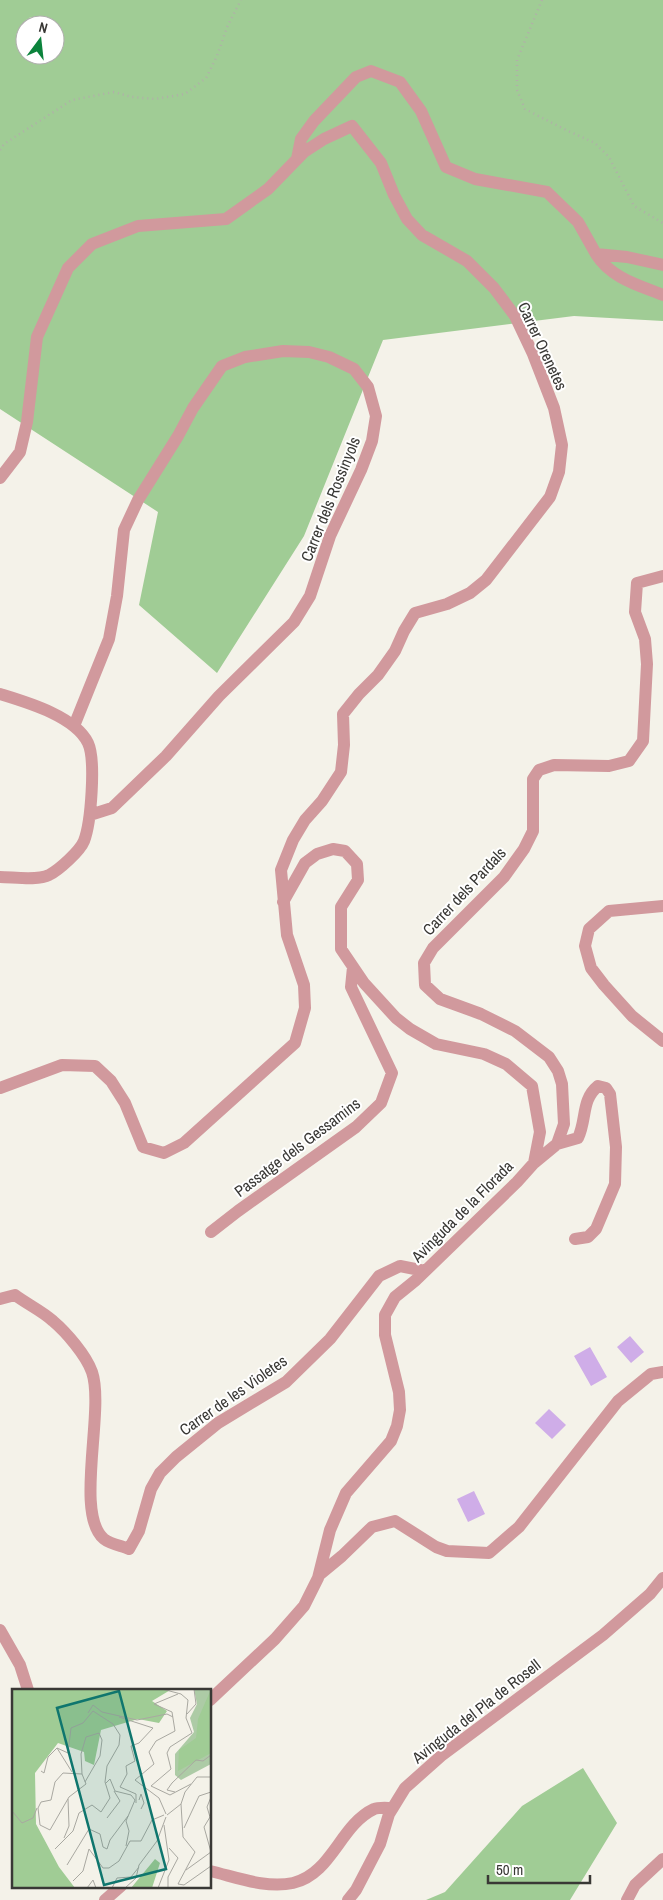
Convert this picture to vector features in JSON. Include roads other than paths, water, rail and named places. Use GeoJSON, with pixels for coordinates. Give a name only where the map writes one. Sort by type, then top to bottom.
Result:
{"type":"FeatureCollection","features":[{"type":"Feature","properties":{"kind":"street"},"geometry":{"type":"LineString","coordinates":[[297,159],[301,139],[314,121],[356,78],[371,71],[400,82],[421,112],[446,166],[475,179],[547,192],[578,222],[603,266],[629,282],[663,294]]}},
{"type":"Feature","properties":{"kind":"street","name":"Carrer Orenetes"},"geometry":{"type":"LineString","coordinates":[[0,478],[20,452],[28,422],[38,337],[68,268],[92,244],[138,226],[226,219],[268,188],[297,159],[324,139],[352,126],[381,164],[394,195],[407,218],[422,235],[467,261],[494,288],[515,316],[536,361],[554,408],[562,445],[559,472],[550,497],[486,580],[470,593],[447,604],[415,613],[395,651],[378,676],[359,694],[343,714],[344,745],[342,772],[322,802],[304,820],[293,840],[281,870],[283,902]]}},
{"type":"Feature","properties":{"kind":"street"},"geometry":{"type":"LineString","coordinates":[[596,254],[637,259],[663,265]]}},
{"type":"Feature","properties":{"kind":"street","name":"Carrer dels Rossinyols"},"geometry":{"type":"LineString","coordinates":[[74,726],[110,639],[124,530],[138,500],[193,408],[222,366],[245,357],[283,351],[309,352],[329,357],[354,369],[368,387],[376,416],[372,441],[361,470],[330,536],[310,596],[294,622],[219,696],[166,756],[112,808],[90,815]]}},
{"type":"Feature","properties":{"kind":"street","name":"Carrer dels Pardals"},"geometry":{"type":"LineString","coordinates":[[558,1144],[564,1124],[562,1084],[558,1071],[549,1057],[515,1031],[481,1014],[440,999],[426,985],[424,963],[433,948],[504,876],[524,849],[533,831],[533,778],[540,770],[554,765],[609,766],[629,762],[643,741],[647,664],[645,639],[635,612],[637,583],[663,576]]}},
{"type":"Feature","properties":{"kind":"street"},"geometry":{"type":"LineString","coordinates":[[0,694],[52,712],[74,726],[88,743],[92,772],[90,815],[84,842],[70,858],[49,876],[30,878],[0,876]]}},
{"type":"Feature","properties":{"kind":"street","name":"Avinguda de la Florada"},"geometry":{"type":"LineString","coordinates":[[211,1699],[254,1660],[304,1606],[318,1575],[330,1530],[346,1493],[391,1441],[397,1426],[400,1410],[399,1392],[385,1335],[386,1315],[395,1297],[425,1271],[517,1182],[534,1163],[540,1132],[532,1086],[506,1064],[484,1054],[436,1044],[410,1030],[396,1018],[364,983],[340,948],[341,907],[358,880],[357,864],[345,851],[333,849],[317,854],[305,863],[283,902]]}},
{"type":"Feature","properties":{"kind":"street"},"geometry":{"type":"LineString","coordinates":[[0,1088],[62,1065],[95,1066],[111,1081],[125,1103],[143,1147],[164,1153],[184,1143],[295,1043],[304,1008],[304,985],[287,935],[283,902]]}},
{"type":"Feature","properties":{"kind":"street"},"geometry":{"type":"LineString","coordinates":[[663,906],[609,911],[589,929],[585,946],[591,968],[604,985],[632,1016],[663,1041]]}},
{"type":"Feature","properties":{"kind":"street","name":"Passatge dels Gessamins"},"geometry":{"type":"LineString","coordinates":[[211,1232],[356,1127],[381,1103],[392,1073],[351,987],[353,967]]}},
{"type":"Feature","properties":{"kind":"street"},"geometry":{"type":"LineString","coordinates":[[534,1163],[558,1144],[578,1138],[583,1128],[589,1093],[598,1086],[606,1088],[610,1094],[616,1146],[616,1184],[596,1229],[588,1237],[575,1239]]}},
{"type":"Feature","properties":{"kind":"street","name":"Carrer de les Violetes"},"geometry":{"type":"LineString","coordinates":[[0,1299],[15,1296],[52,1320],[83,1355],[92,1372],[95,1413],[91,1460],[91,1512],[104,1540],[129,1548],[139,1531],[151,1489],[160,1473],[176,1457],[218,1423],[286,1382],[330,1339],[379,1276],[400,1266],[425,1271]]}},
{"type":"Feature","properties":{"kind":"street"},"geometry":{"type":"LineString","coordinates":[[318,1575],[342,1556],[372,1527],[395,1521],[436,1547],[447,1551],[489,1553],[519,1527],[618,1401],[651,1374],[663,1372]]}},
{"type":"Feature","properties":{"kind":"street","name":"Avinguda del Pla de Rosell"},"geometry":{"type":"LineString","coordinates":[[348,1900],[356,1890],[380,1844],[393,1808],[405,1788],[441,1756],[603,1635],[650,1594],[663,1578]]}},
{"type":"Feature","properties":{"kind":"street"},"geometry":{"type":"LineString","coordinates":[[0,1630],[20,1665],[28,1689]]}},
{"type":"Feature","properties":{"kind":"street"},"geometry":{"type":"LineString","coordinates":[[211,1871],[257,1882],[294,1883],[313,1875],[363,1816],[376,1808],[393,1808]]}},
{"type":"Feature","properties":{"kind":"street"},"geometry":{"type":"LineString","coordinates":[[627,1900],[635,1885],[663,1859]]}},
{"type":"Feature","properties":{"kind":"street"},"geometry":{"type":"LineString","coordinates":[[105,1900],[120,1888]]}}]}
